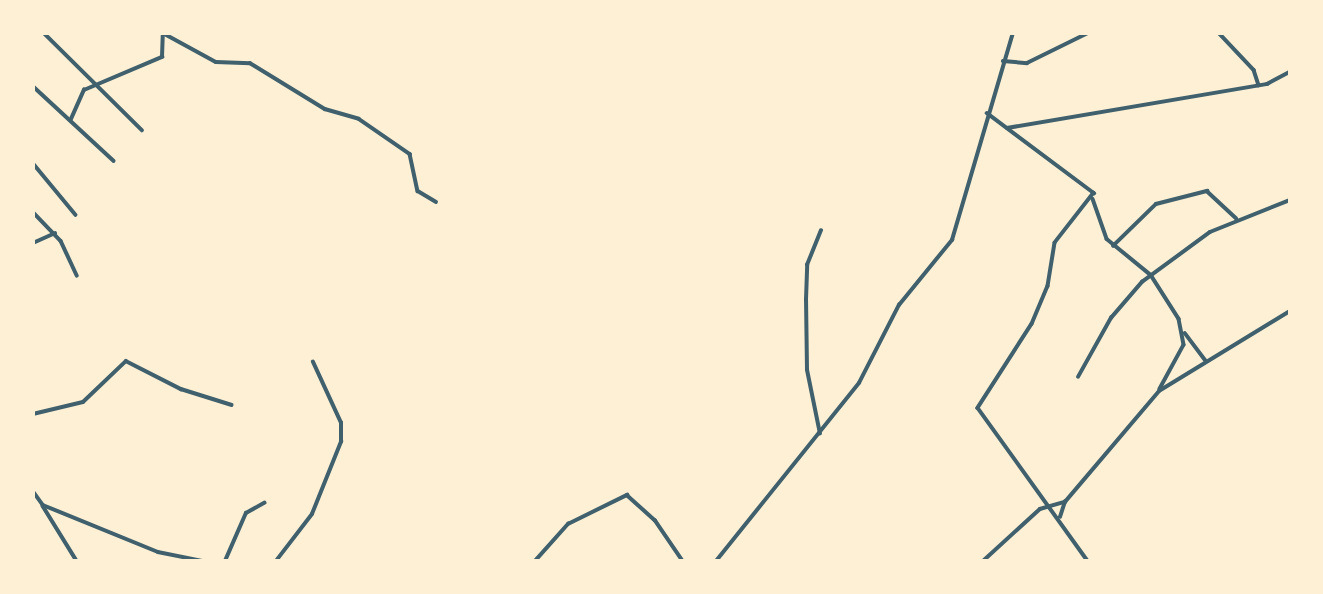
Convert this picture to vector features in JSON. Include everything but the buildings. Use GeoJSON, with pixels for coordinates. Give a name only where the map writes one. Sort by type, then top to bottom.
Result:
{"type":"FeatureCollection","features":[{"type":"Feature","properties":{"kind":"street"},"geometry":{"type":"LineString","coordinates":[[44,33],[103,87],[142,130]]}},
{"type":"Feature","properties":{"kind":"street"},"geometry":{"type":"LineString","coordinates":[[71,119],[81,93],[103,87],[162,57],[163,33],[216,62],[250,63],[326,109],[359,119],[410,154],[418,191],[436,202]]}},
{"type":"Feature","properties":{"kind":"street"},"geometry":{"type":"LineString","coordinates":[[716,561],[820,434],[873,361],[899,305],[952,240],[981,158],[987,113],[1013,33]]}},
{"type":"Feature","properties":{"kind":"street"},"geometry":{"type":"LineString","coordinates":[[1003,61],[1027,63],[1088,33]]}},
{"type":"Feature","properties":{"kind":"street"},"geometry":{"type":"LineString","coordinates":[[1219,33],[1254,70],[1259,85]]}},
{"type":"Feature","properties":{"kind":"street"},"geometry":{"type":"LineString","coordinates":[[1007,128],[1259,85],[1290,72]]}},
{"type":"Feature","properties":{"kind":"street"},"geometry":{"type":"LineString","coordinates":[[33,86],[114,161]]}},
{"type":"Feature","properties":{"kind":"street"},"geometry":{"type":"LineString","coordinates":[[987,113],[1091,188],[1113,246],[1151,275],[1183,332],[1205,360]]}},
{"type":"Feature","properties":{"kind":"street"},"geometry":{"type":"LineString","coordinates":[[33,163],[76,215]]}},
{"type":"Feature","properties":{"kind":"street"},"geometry":{"type":"LineString","coordinates":[[1113,246],[1156,204],[1208,191],[1237,218]]}},
{"type":"Feature","properties":{"kind":"street"},"geometry":{"type":"LineString","coordinates":[[1088,561],[978,408],[1032,324],[1048,286],[1055,243],[1093,199]]}},
{"type":"Feature","properties":{"kind":"street"},"geometry":{"type":"LineString","coordinates":[[1079,377],[1120,305],[1151,275],[1237,218],[1290,200]]}},
{"type":"Feature","properties":{"kind":"street"},"geometry":{"type":"LineString","coordinates":[[33,212],[55,233],[77,276]]}},
{"type":"Feature","properties":{"kind":"street"},"geometry":{"type":"LineString","coordinates":[[820,434],[807,370],[806,300],[807,265],[821,231]]}},
{"type":"Feature","properties":{"kind":"street"},"geometry":{"type":"LineString","coordinates":[[33,243],[55,233]]}},
{"type":"Feature","properties":{"kind":"street"},"geometry":{"type":"LineString","coordinates":[[1159,391],[1205,360],[1290,311]]}},
{"type":"Feature","properties":{"kind":"street"},"geometry":{"type":"LineString","coordinates":[[1060,519],[1065,502],[1159,391],[1184,345],[1183,332]]}},
{"type":"Feature","properties":{"kind":"street"},"geometry":{"type":"LineString","coordinates":[[33,414],[83,402],[127,361],[181,389],[232,405]]}},
{"type":"Feature","properties":{"kind":"street"},"geometry":{"type":"LineString","coordinates":[[276,561],[308,521],[341,442],[341,423],[313,362]]}},
{"type":"Feature","properties":{"kind":"street"},"geometry":{"type":"LineString","coordinates":[[33,491],[77,561]]}},
{"type":"Feature","properties":{"kind":"street"},"geometry":{"type":"LineString","coordinates":[[535,561],[568,524],[625,495],[655,520],[683,561]]}},
{"type":"Feature","properties":{"kind":"street"},"geometry":{"type":"LineString","coordinates":[[983,561],[1047,506],[1065,502]]}},
{"type":"Feature","properties":{"kind":"street"},"geometry":{"type":"LineString","coordinates":[[225,561],[246,513],[264,503]]}},
{"type":"Feature","properties":{"kind":"street"},"geometry":{"type":"LineString","coordinates":[[43,505],[158,552],[203,561]]}}]}
